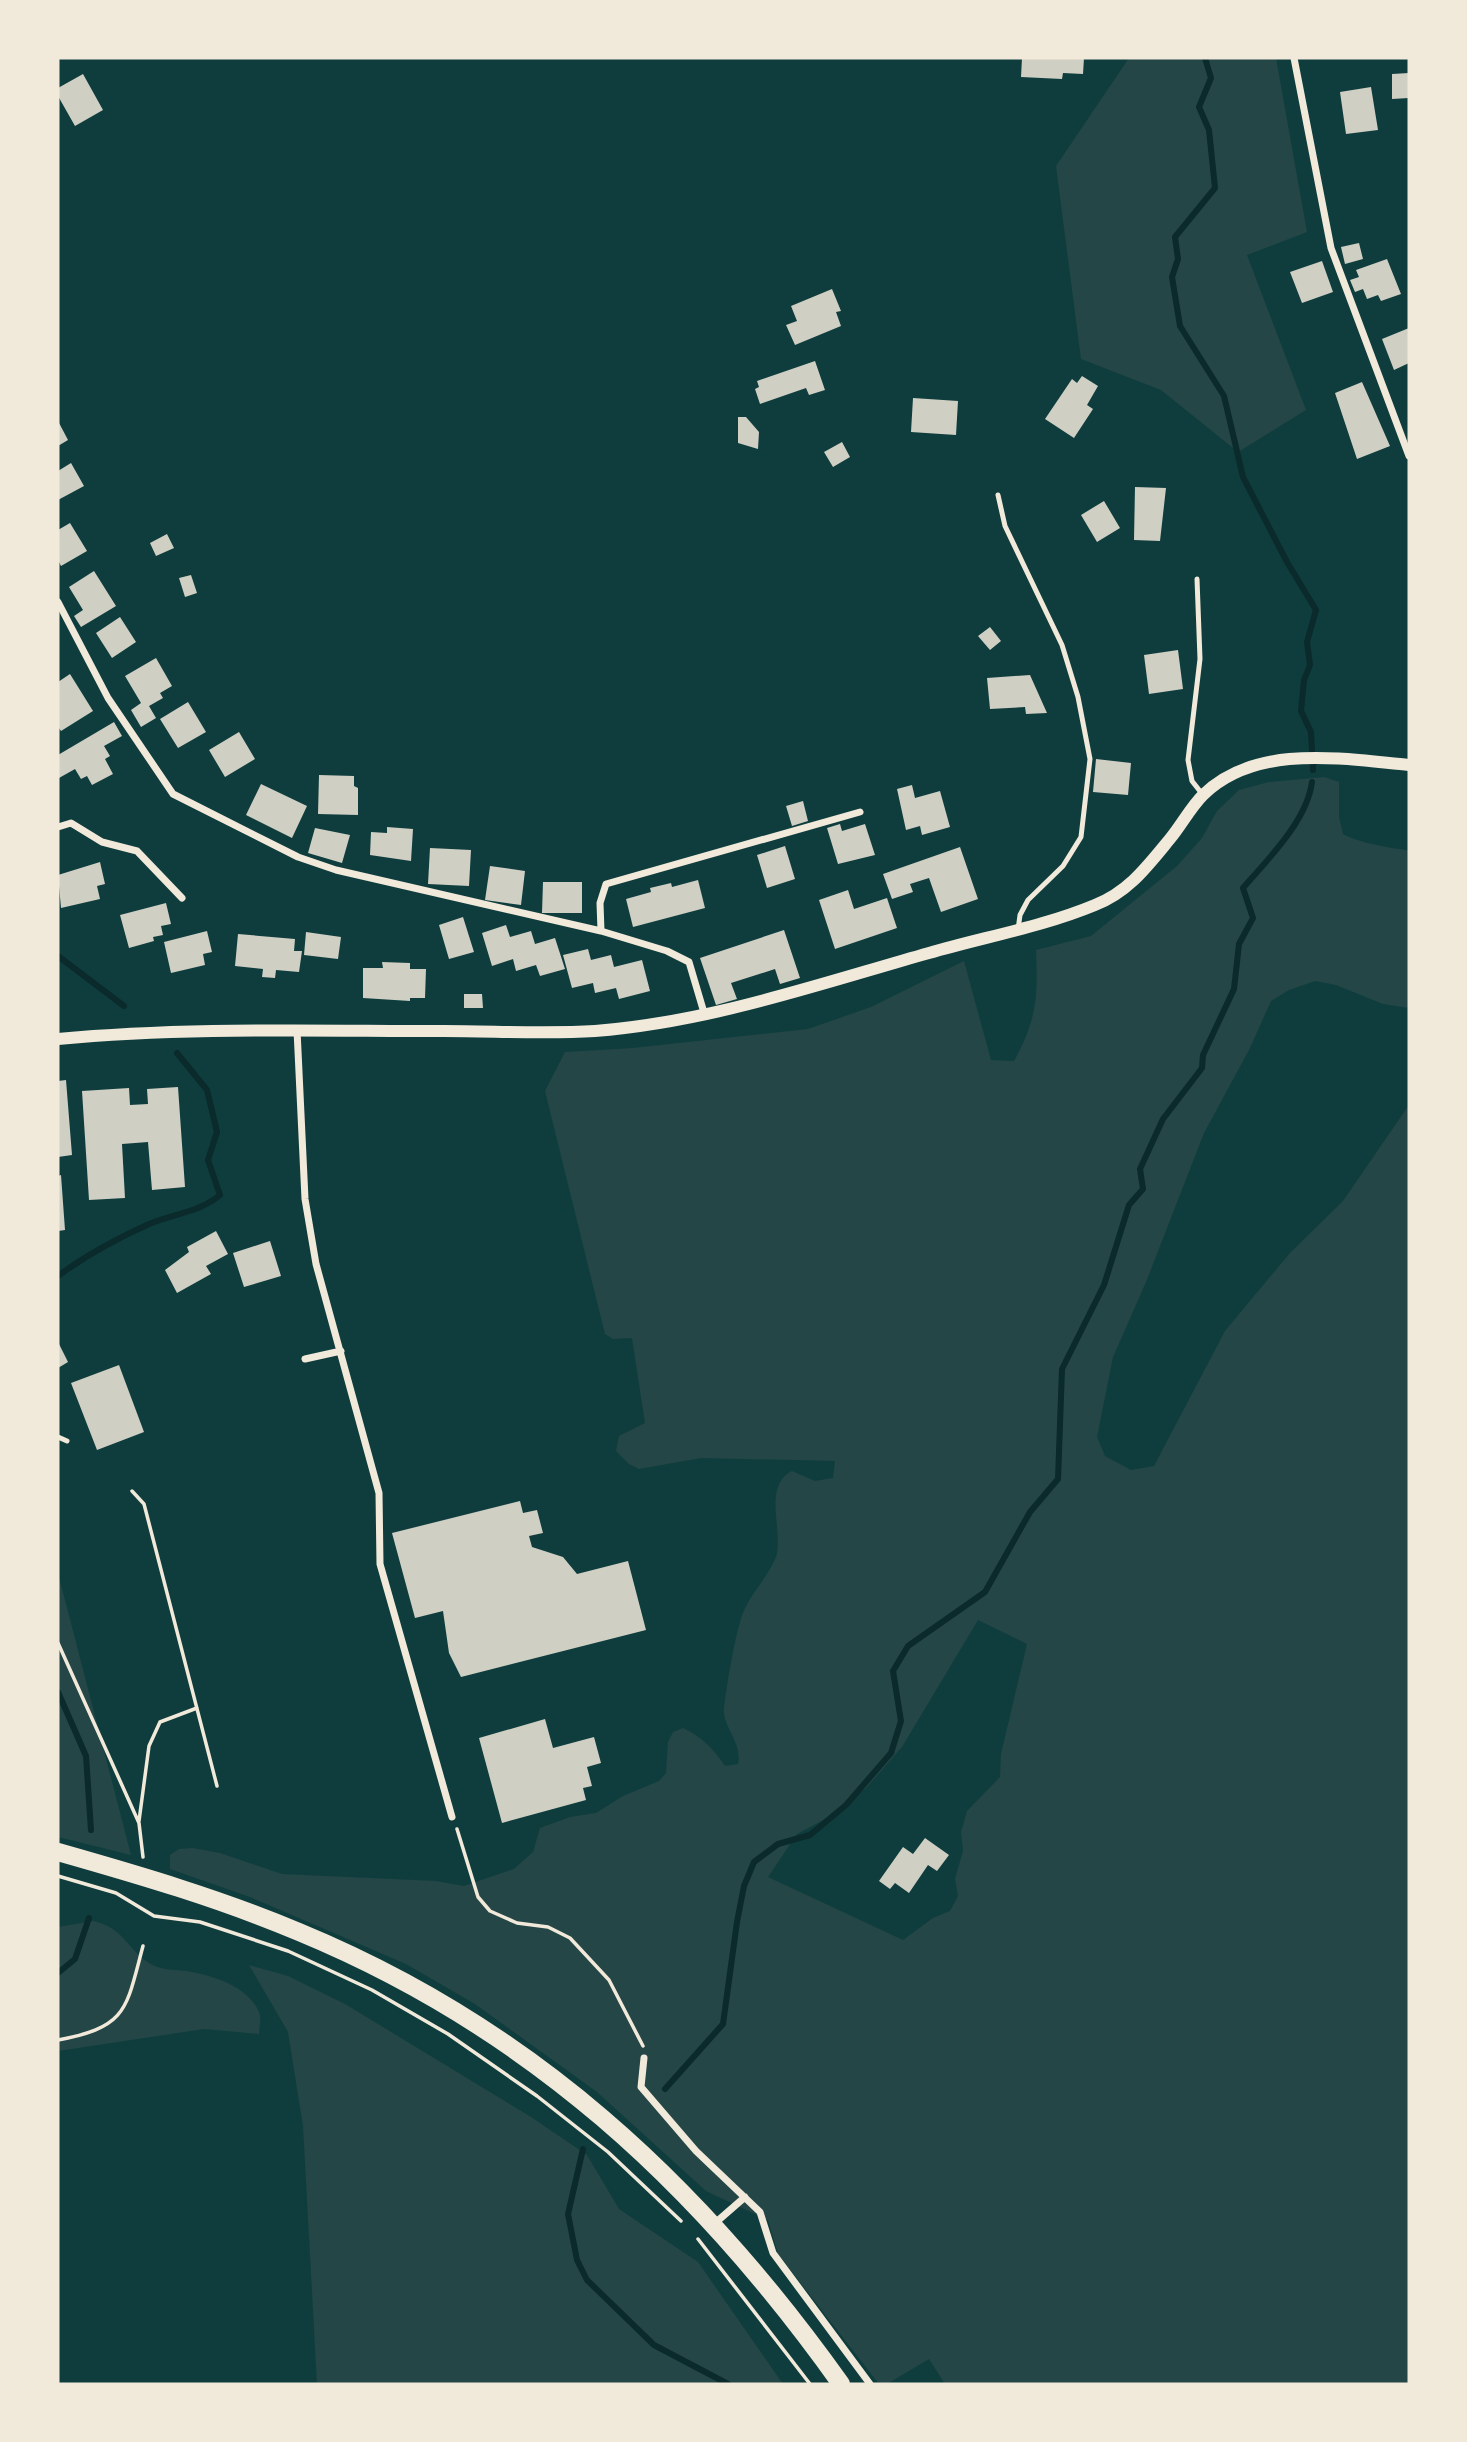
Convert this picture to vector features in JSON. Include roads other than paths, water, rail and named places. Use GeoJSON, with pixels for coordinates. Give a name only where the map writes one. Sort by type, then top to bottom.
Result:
{"type":"FeatureCollection","features":[{"type":"Feature","properties":{"kind":"main road"},"geometry":{"type":"LineString","coordinates":[[58,1852],[143,1876],[300,1932],[443,2005],[512,2048],[588,2105],[638,2147],[714,2224],[765,2282],[841,2384]]}},
{"type":"Feature","properties":{"kind":"street"},"geometry":{"type":"LineString","coordinates":[[1294,58],[1331,248],[1409,456]]}},
{"type":"Feature","properties":{"kind":"street"},"geometry":{"type":"LineString","coordinates":[[58,602],[108,698],[173,794],[275,846],[336,870],[601,931],[667,951],[689,962],[705,1017]]}},
{"type":"Feature","properties":{"kind":"street"},"geometry":{"type":"LineString","coordinates":[[58,1039],[160,1030],[592,1031],[705,1017],[1018,930],[1094,906],[1124,891],[1203,795],[1225,778],[1250,767],[1290,760],[1341,759],[1409,765]]}},
{"type":"Feature","properties":{"kind":"street"},"geometry":{"type":"LineString","coordinates":[[601,931],[600,903],[606,884],[860,812]]}},
{"type":"Feature","properties":{"kind":"street"},"geometry":{"type":"LineString","coordinates":[[58,827],[71,823],[102,842],[138,850],[182,898]]}},
{"type":"Feature","properties":{"kind":"street"},"geometry":{"type":"LineString","coordinates":[[297,1030],[305,1199],[316,1264],[379,1493],[380,1564],[452,1817]]}},
{"type":"Feature","properties":{"kind":"street"},"geometry":{"type":"LineString","coordinates":[[305,1359],[341,1351]]}},
{"type":"Feature","properties":{"kind":"street"},"geometry":{"type":"LineString","coordinates":[[644,2058],[641,2087],[696,2151],[760,2213],[773,2253],[870,2384]]}},
{"type":"Feature","properties":{"kind":"street"},"geometry":{"type":"LineString","coordinates":[[714,2224],[745,2197]]}},
{"type":"Feature","properties":{"kind":"lane"},"geometry":{"type":"LineString","coordinates":[[998,495],[1005,526],[1062,645],[1078,697],[1090,759],[1081,837],[1063,866],[1028,900],[1020,915],[1018,930]]}},
{"type":"Feature","properties":{"kind":"lane"},"geometry":{"type":"LineString","coordinates":[[1197,579],[1200,659],[1197,705],[1188,760],[1192,781],[1203,795]]}},
{"type":"Feature","properties":{"kind":"lane"},"geometry":{"type":"LineString","coordinates":[[58,1437],[67,1441]]}},
{"type":"Feature","properties":{"kind":"waterway"},"geometry":{"type":"LineString","coordinates":[[1205,58],[1211,78],[1199,107],[1209,130],[1215,188],[1175,237],[1178,259],[1172,277],[1180,326],[1224,396],[1243,477],[1287,562],[1316,610],[1307,642],[1310,665],[1304,680],[1301,711],[1311,732],[1313,770]]}},
{"type":"Feature","properties":{"kind":"waterway"},"geometry":{"type":"LineString","coordinates":[[665,2089],[723,2024],[737,1922],[744,1886],[754,1862],[778,1844],[810,1835],[846,1805],[891,1753],[901,1721],[893,1671],[908,1646],[985,1592],[1030,1512],[1058,1479],[1062,1369],[1104,1285],[1129,1205],[1143,1189],[1140,1169],[1163,1119],[1202,1068],[1203,1055],[1234,989],[1239,944],[1253,918],[1243,888],[1295,825],[1309,797],[1312,782]]}},
{"type":"Feature","properties":{"kind":"waterway"},"geometry":{"type":"LineString","coordinates":[[58,956],[124,1006]]}},
{"type":"Feature","properties":{"kind":"waterway"},"geometry":{"type":"LineString","coordinates":[[58,1276],[90,1254],[126,1235],[204,1205],[220,1195],[208,1160],[217,1132],[207,1090],[177,1053]]}},
{"type":"Feature","properties":{"kind":"waterway"},"geometry":{"type":"LineString","coordinates":[[58,1692],[86,1756],[91,1830]]}},
{"type":"Feature","properties":{"kind":"waterway"},"geometry":{"type":"LineString","coordinates":[[58,1973],[75,1959],[89,1918]]}},
{"type":"Feature","properties":{"kind":"waterway"},"geometry":{"type":"LineString","coordinates":[[583,2149],[568,2214],[577,2260],[587,2280],[654,2345],[728,2384]]}}]}
